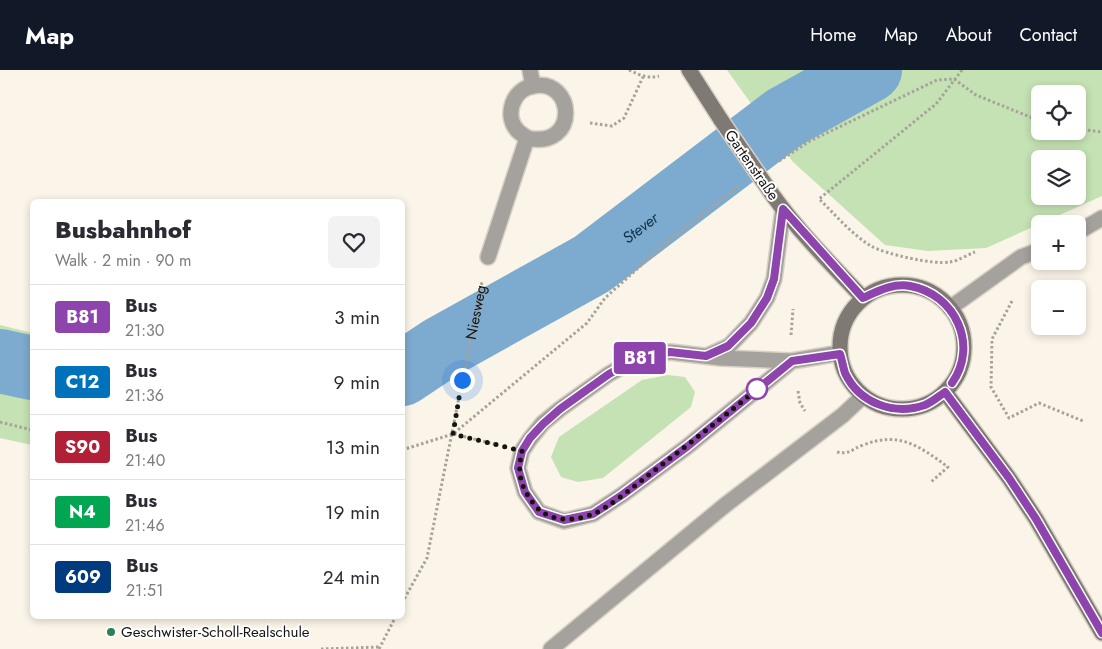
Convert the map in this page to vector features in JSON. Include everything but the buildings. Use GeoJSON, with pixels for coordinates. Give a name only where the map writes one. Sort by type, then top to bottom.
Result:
{"type":"FeatureCollection","features":[{"type":"Feature","properties":{"kind":"street"},"geometry":{"type":"LineString","coordinates":[[530,70],[533,86]]}},
{"type":"Feature","properties":{"kind":"street","name":"Gartenstraße"},"geometry":{"type":"LineString","coordinates":[[689,70],[778,203],[863,298]]}},
{"type":"Feature","properties":{"kind":"street"},"geometry":{"type":"LineString","coordinates":[[540,84],[553,88],[562,97],[566,108],[565,120],[560,130],[550,138],[538,140],[526,138],[516,130],[511,118],[511,106],[517,94],[533,86],[540,84]]}},
{"type":"Feature","properties":{"kind":"street"},"geometry":{"type":"LineString","coordinates":[[488,257],[526,138]]}},
{"type":"Feature","properties":{"kind":"street"},"geometry":{"type":"LineString","coordinates":[[706,356],[728,346],[751,323],[767,298],[774,279],[778,203]]}},
{"type":"Feature","properties":{"kind":"street"},"geometry":{"type":"LineString","coordinates":[[1086,227],[1102,218]]}},
{"type":"Feature","properties":{"kind":"street"},"geometry":{"type":"LineString","coordinates":[[950,308],[1021,257],[1031,253]]}},
{"type":"Feature","properties":{"kind":"street"},"geometry":{"type":"LineString","coordinates":[[909,286],[933,293],[950,308],[961,330],[963,352],[958,374],[945,392],[926,404],[905,410],[883,407],[864,396],[853,385],[845,372],[840,354],[841,335],[849,314],[863,298],[885,287],[909,286]]}},
{"type":"Feature","properties":{"kind":"street"},"geometry":{"type":"LineString","coordinates":[[792,361],[688,446],[593,514],[564,520],[539,512],[525,492],[518,468],[522,451],[530,438],[560,409],[609,374],[636,359],[670,352],[792,361],[840,354]]}},
{"type":"Feature","properties":{"kind":"street"},"geometry":{"type":"LineString","coordinates":[[945,392],[1009,478],[1036,519],[1102,633]]}},
{"type":"Feature","properties":{"kind":"street"},"geometry":{"type":"LineString","coordinates":[[551,649],[724,506],[843,415],[864,396]]}},
{"type":"Feature","properties":{"kind":"path"},"geometry":{"type":"LineString","coordinates":[[629,70],[642,77],[659,76]]}},
{"type":"Feature","properties":{"kind":"path"},"geometry":{"type":"LineString","coordinates":[[962,70],[936,104],[819,199],[857,235],[882,251],[935,263],[950,262],[975,252]]}},
{"type":"Feature","properties":{"kind":"path"},"geometry":{"type":"LineString","coordinates":[[565,120],[612,126],[624,118],[642,77]]}},
{"type":"Feature","properties":{"kind":"path"},"geometry":{"type":"LineString","coordinates":[[954,78],[976,95],[1031,118]]}},
{"type":"Feature","properties":{"kind":"path"},"geometry":{"type":"LineString","coordinates":[[1086,130],[1102,132]]}},
{"type":"Feature","properties":{"kind":"path","name":"Niesweg"},"geometry":{"type":"LineString","coordinates":[[405,598],[427,558],[488,257]]}},
{"type":"Feature","properties":{"kind":"path"},"geometry":{"type":"LineString","coordinates":[[1012,301],[992,339],[991,387],[1000,403],[1009,418],[1039,403],[1083,421]]}},
{"type":"Feature","properties":{"kind":"path"},"geometry":{"type":"LineString","coordinates":[[405,449],[453,434],[587,323]]}},
{"type":"Feature","properties":{"kind":"path"},"geometry":{"type":"LineString","coordinates":[[0,422],[30,430]]}},
{"type":"Feature","properties":{"kind":"path"},"geometry":{"type":"LineString","coordinates":[[453,434],[522,451]]}},
{"type":"Feature","properties":{"kind":"path"},"geometry":{"type":"LineString","coordinates":[[931,482],[948,467]]}},
{"type":"Feature","properties":{"kind":"path"},"geometry":{"type":"LineString","coordinates":[[321,649],[379,648],[394,619]]}},
{"type":"Feature","properties":{"kind":"green space"},"geometry":{"type":"Polygon","coordinates":[[[727,70],[1102,70],[1102,196],[1086,203],[1086,150],[1031,150],[1031,205],[1082,205],[1060,215],[1031,215],[1031,228],[986,248],[928,251],[885,245],[793,162],[727,70]]]}},
{"type":"Feature","properties":{"kind":"green space"},"geometry":{"type":"Polygon","coordinates":[[[0,325],[30,332],[30,445],[0,438],[0,325]]]}},
{"type":"Feature","properties":{"kind":"green space"},"geometry":{"type":"Polygon","coordinates":[[[668,375],[685,377],[695,392],[691,407],[603,478],[578,482],[561,477],[551,457],[559,437],[642,380],[668,375]]]}},
{"type":"Feature","properties":{"kind":"waterway","name":"Stever"},"geometry":{"type":"LineString","coordinates":[[405,372],[441,348],[592,264],[784,118],[870,70]]}},
{"type":"Feature","properties":{"kind":"waterway","name":"Stever"},"geometry":{"type":"LineString","coordinates":[[0,361],[30,368]]}},
{"type":"Feature","properties":{"kind":"bus line","name":"B81"},"geometry":{"type":"LineString","coordinates":[[952,383],[958,374],[963,352],[961,330],[950,308],[933,293],[909,286],[885,287],[863,298],[783,209],[774,279],[767,298],[751,323],[728,346],[706,356],[670,352],[636,359],[609,374],[560,409],[543,424],[530,438],[522,451],[518,468],[525,492],[539,512],[564,520],[593,514],[688,446],[792,361],[840,354],[845,372],[853,385],[864,396],[883,407],[905,410],[926,404],[945,392],[1009,478],[1036,519],[1102,633]]}},
{"type":"Feature","properties":{"kind":"place","name":"Geschwister-Scholl-Realschule"},"geometry":{"type":"Point","coordinates":[111,632]}},
{"type":"Feature","properties":{"kind":"route"},"geometry":{"type":"LineString","coordinates":[[462,380],[453,434],[522,451],[518,468],[525,492],[539,512],[564,520],[593,514],[622,495],[688,446],[760,387],[757,389]]}}]}
